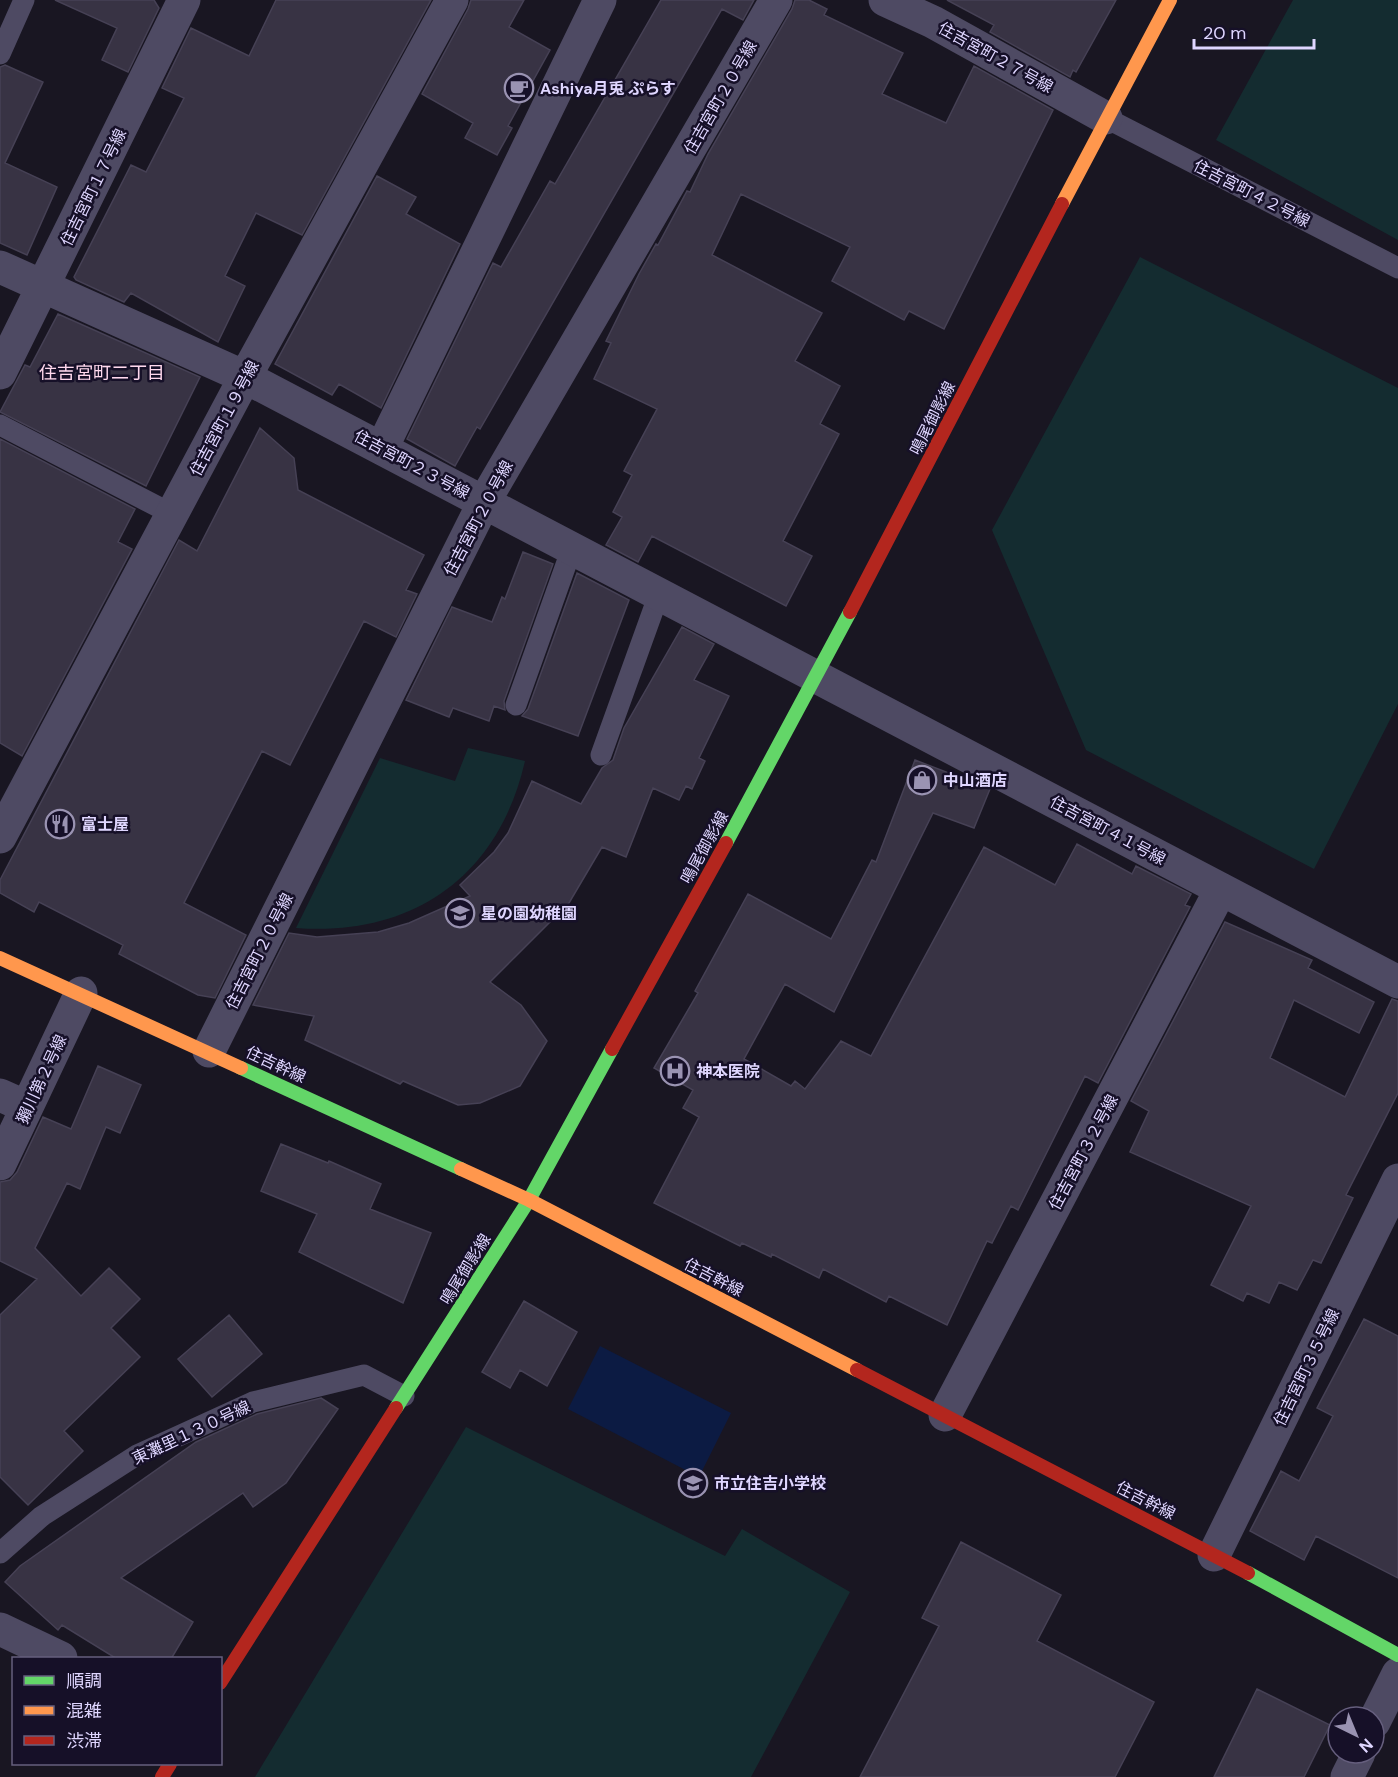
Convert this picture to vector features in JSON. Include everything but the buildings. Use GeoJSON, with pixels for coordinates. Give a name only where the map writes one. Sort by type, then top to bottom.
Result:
{"type":"FeatureCollection","features":[{"type":"Feature","properties":{"kind":"street","name":"住吉宮町１７号線"},"geometry":{"type":"LineString","coordinates":[[0,373],[44,288],[184,0]]}},
{"type":"Feature","properties":{"kind":"street","name":"住吉宮町１９号線"},"geometry":{"type":"LineString","coordinates":[[0,837],[245,377],[452,0]]}},
{"type":"Feature","properties":{"kind":"street"},"geometry":{"type":"LineString","coordinates":[[382,448],[600,0]]}},
{"type":"Feature","properties":{"kind":"street","name":"住吉宮町２０号線"},"geometry":{"type":"LineString","coordinates":[[209,1051],[484,502],[776,0]]}},
{"type":"Feature","properties":{"kind":"street","name":"住吉宮町２７号線"},"geometry":{"type":"LineString","coordinates":[[885,0],[933,22],[1106,117]]}},
{"type":"Feature","properties":{"kind":"street","name":"鳴尾御影線"},"geometry":{"type":"LineString","coordinates":[[222,1680],[529,1200],[817,677],[1106,117],[1170,0]]}},
{"type":"Feature","properties":{"kind":"street","name":"住吉宮町２３号線"},"geometry":{"type":"LineString","coordinates":[[0,267],[245,377],[817,677]]}},
{"type":"Feature","properties":{"kind":"street","name":"住吉宮町４１号線"},"geometry":{"type":"LineString","coordinates":[[817,677],[1398,982]]}},
{"type":"Feature","properties":{"kind":"street","name":"住吉宮町３２号線"},"geometry":{"type":"LineString","coordinates":[[945,1415],[1221,890]]}},
{"type":"Feature","properties":{"kind":"street","name":"住吉幹線"},"geometry":{"type":"LineString","coordinates":[[0,958],[209,1051],[529,1200],[1214,1555],[1398,1655]]}},
{"type":"Feature","properties":{"kind":"street","name":"獺川第２号線"},"geometry":{"type":"LineString","coordinates":[[0,1164],[14,1101],[81,993]]}},
{"type":"Feature","properties":{"kind":"street","name":"住吉宮町３５号線"},"geometry":{"type":"LineString","coordinates":[[1214,1555],[1398,1180]]}},
{"type":"Feature","properties":{"kind":"street"},"geometry":{"type":"LineString","coordinates":[[0,1629],[57,1657]]}},
{"type":"Feature","properties":{"kind":"street"},"geometry":{"type":"LineString","coordinates":[[1382,1705],[1398,1674]]}},
{"type":"Feature","properties":{"kind":"lane"},"geometry":{"type":"LineString","coordinates":[[0,54],[24,0]]}},
{"type":"Feature","properties":{"kind":"lane","name":"住吉宮町４２号線"},"geometry":{"type":"LineString","coordinates":[[1106,117],[1398,268]]}},
{"type":"Feature","properties":{"kind":"lane"},"geometry":{"type":"LineString","coordinates":[[0,425],[172,514]]}},
{"type":"Feature","properties":{"kind":"lane"},"geometry":{"type":"LineString","coordinates":[[516,705],[572,548]]}},
{"type":"Feature","properties":{"kind":"lane"},"geometry":{"type":"LineString","coordinates":[[601,755],[659,594]]}},
{"type":"Feature","properties":{"kind":"lane","name":"東灘里１３０号線"},"geometry":{"type":"LineString","coordinates":[[0,1553],[42,1516],[137,1455],[253,1402],[364,1375],[404,1396]]}},
{"type":"Feature","properties":{"kind":"green space"},"geometry":{"type":"Polygon","coordinates":[[[1293,0],[1398,0],[1398,240],[1216,140],[1293,0]]]}},
{"type":"Feature","properties":{"kind":"green space"},"geometry":{"type":"Polygon","coordinates":[[[1140,257],[1398,388],[1398,704],[1314,869],[1086,750],[992,530],[1140,257]]]}},
{"type":"Feature","properties":{"kind":"green space"},"geometry":{"type":"Polygon","coordinates":[[[468,748],[525,761],[512,802],[495,837],[472,867],[445,891],[413,909],[377,922],[338,928],[296,928],[380,758],[455,781],[468,748]]]}},
{"type":"Feature","properties":{"kind":"green space"},"geometry":{"type":"Polygon","coordinates":[[[466,1427],[725,1556],[742,1529],[850,1592],[751,1777],[255,1777],[466,1427]]]}},
{"type":"Feature","properties":{"kind":"water"},"geometry":{"type":"Polygon","coordinates":[[[600,1346],[731,1413],[699,1477],[568,1409],[600,1346]]]}},
{"type":"Feature","properties":{"kind":"traffic: fast"},"geometry":{"type":"LineString","coordinates":[[726,843],[850,612]]}},
{"type":"Feature","properties":{"kind":"traffic: fast"},"geometry":{"type":"LineString","coordinates":[[396,1408],[529,1200],[612,1049]]}},
{"type":"Feature","properties":{"kind":"traffic: fast"},"geometry":{"type":"LineString","coordinates":[[241,1068],[461,1169]]}},
{"type":"Feature","properties":{"kind":"traffic: fast"},"geometry":{"type":"LineString","coordinates":[[1248,1573],[1398,1655]]}},
{"type":"Feature","properties":{"kind":"traffic: slow"},"geometry":{"type":"LineString","coordinates":[[1062,204],[1170,0]]}},
{"type":"Feature","properties":{"kind":"traffic: slow"},"geometry":{"type":"LineString","coordinates":[[0,958],[241,1068]]}},
{"type":"Feature","properties":{"kind":"traffic: slow"},"geometry":{"type":"LineString","coordinates":[[461,1169],[529,1200],[857,1370]]}},
{"type":"Feature","properties":{"kind":"traffic: jam"},"geometry":{"type":"LineString","coordinates":[[850,612],[1062,204]]}},
{"type":"Feature","properties":{"kind":"traffic: jam"},"geometry":{"type":"LineString","coordinates":[[612,1049],[726,843]]}},
{"type":"Feature","properties":{"kind":"traffic: jam"},"geometry":{"type":"LineString","coordinates":[[857,1370],[1248,1573]]}},
{"type":"Feature","properties":{"kind":"traffic: jam"},"geometry":{"type":"LineString","coordinates":[[222,1680],[396,1408]]}},
{"type":"Feature","properties":{"kind":"traffic: jam"},"geometry":{"type":"LineString","coordinates":[[162,1777],[169,1765]]}},
{"type":"Feature","properties":{"kind":"place","name":"Ashiya月兎 ぷらす"},"geometry":{"type":"Point","coordinates":[519,88]}},
{"type":"Feature","properties":{"kind":"place","name":"中山酒店"},"geometry":{"type":"Point","coordinates":[922,780]}},
{"type":"Feature","properties":{"kind":"place","name":"富士屋"},"geometry":{"type":"Point","coordinates":[60,824]}},
{"type":"Feature","properties":{"kind":"place","name":"星の園幼稚園"},"geometry":{"type":"Point","coordinates":[460,913]}},
{"type":"Feature","properties":{"kind":"place","name":"神本医院"},"geometry":{"type":"Point","coordinates":[675,1071]}},
{"type":"Feature","properties":{"kind":"place","name":"市立住吉小学校"},"geometry":{"type":"Point","coordinates":[693,1483]}},
{"type":"Feature","properties":{"kind":"district","name":"住吉宮町二丁目"},"geometry":{"type":"Point","coordinates":[102,373]}}]}
